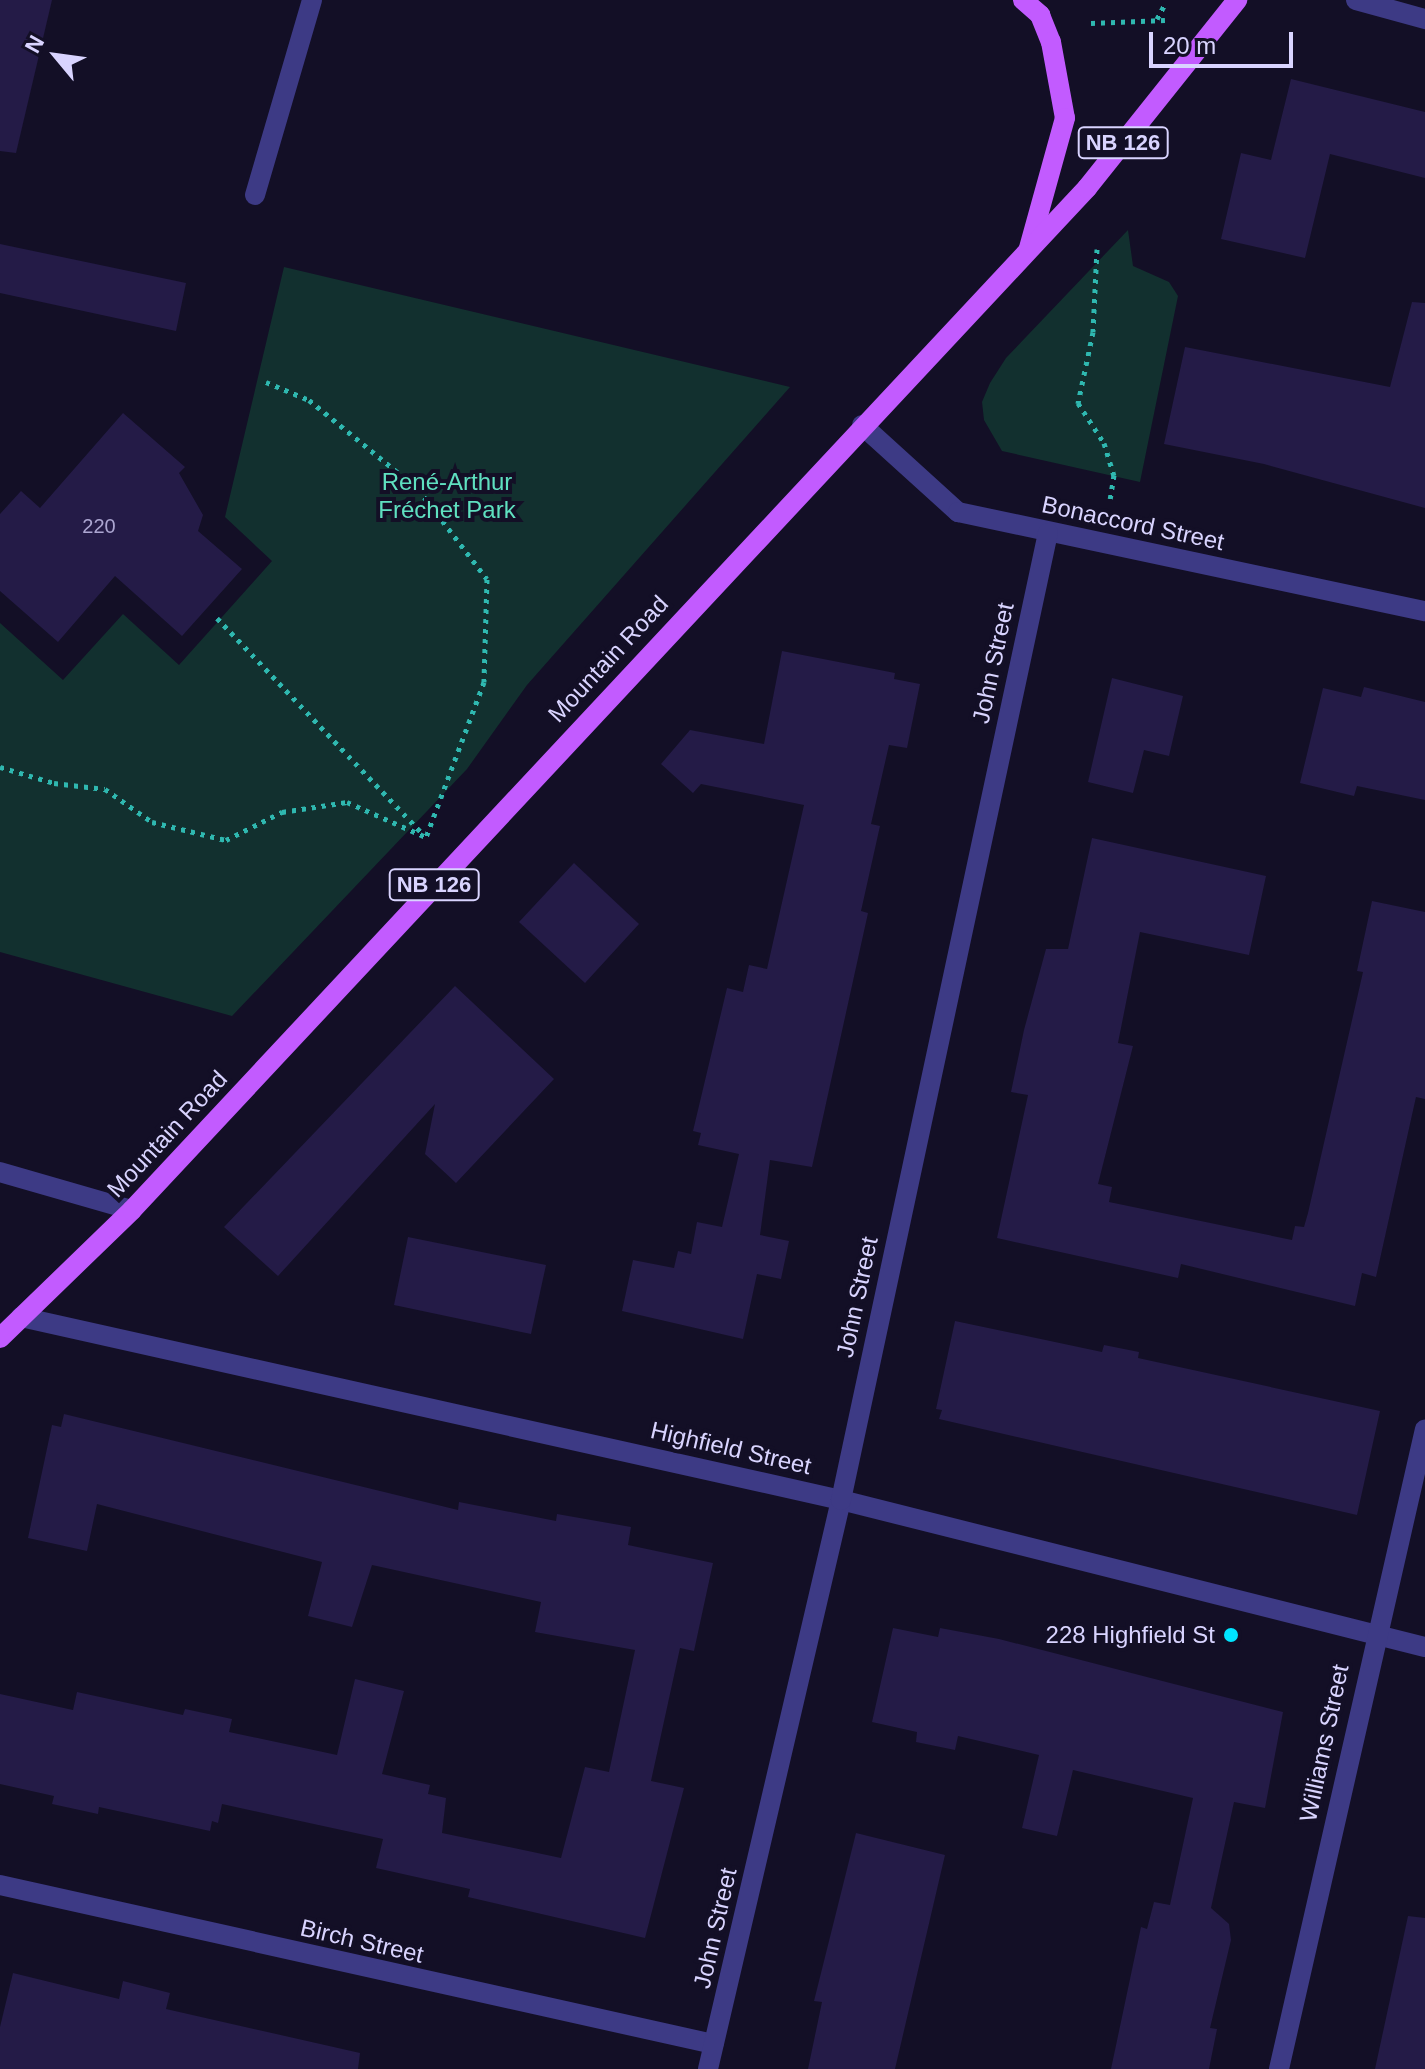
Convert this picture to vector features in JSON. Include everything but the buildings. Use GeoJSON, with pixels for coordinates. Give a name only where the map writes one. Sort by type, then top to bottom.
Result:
{"type":"FeatureCollection","features":[{"type":"Feature","properties":{"kind":"main road"},"geometry":{"type":"LineString","coordinates":[[1023,0],[1040,15],[1051,42],[1065,118],[1028,252]]}},
{"type":"Feature","properties":{"kind":"main road","name":"Mountain Road"},"geometry":{"type":"LineString","coordinates":[[0,1338],[132,1210],[862,425],[1028,252],[1087,188],[1237,0]]}},
{"type":"Feature","properties":{"kind":"street"},"geometry":{"type":"LineString","coordinates":[[255,195],[312,0]]}},
{"type":"Feature","properties":{"kind":"street"},"geometry":{"type":"LineString","coordinates":[[1356,0],[1425,19]]}},
{"type":"Feature","properties":{"kind":"street","name":"Bonaccord Street"},"geometry":{"type":"LineString","coordinates":[[862,425],[958,512],[1425,611]]}},
{"type":"Feature","properties":{"kind":"street","name":"John Street"},"geometry":{"type":"LineString","coordinates":[[708,2069],[841,1500],[1048,533]]}},
{"type":"Feature","properties":{"kind":"street"},"geometry":{"type":"LineString","coordinates":[[0,1172],[132,1210]]}},
{"type":"Feature","properties":{"kind":"street","name":"Highfield Street"},"geometry":{"type":"LineString","coordinates":[[21,1317],[841,1500],[1425,1647]]}},
{"type":"Feature","properties":{"kind":"street","name":"Williams Street"},"geometry":{"type":"LineString","coordinates":[[1279,2069],[1374,1636],[1425,1429]]}},
{"type":"Feature","properties":{"kind":"street","name":"Birch Street"},"geometry":{"type":"LineString","coordinates":[[0,1885],[713,2044]]}},
{"type":"Feature","properties":{"kind":"path"},"geometry":{"type":"LineString","coordinates":[[1156,20],[1164,6]]}},
{"type":"Feature","properties":{"kind":"path"},"geometry":{"type":"LineString","coordinates":[[1091,23],[1165,20]]}},
{"type":"Feature","properties":{"kind":"path"},"geometry":{"type":"LineString","coordinates":[[1097,249],[1093,332],[1078,403],[1104,443],[1114,475],[1110,499]]}},
{"type":"Feature","properties":{"kind":"path"},"geometry":{"type":"LineString","coordinates":[[266,382],[309,400],[418,489],[487,579],[484,682],[426,837]]}},
{"type":"Feature","properties":{"kind":"path"},"geometry":{"type":"LineString","coordinates":[[217,618],[426,837]]}},
{"type":"Feature","properties":{"kind":"path"},"geometry":{"type":"LineString","coordinates":[[0,767],[54,783],[105,789],[152,822],[226,840],[282,812],[347,802],[426,837]]}},
{"type":"Feature","properties":{"kind":"green space"},"geometry":{"type":"Polygon","coordinates":[[[1128,230],[1133,266],[1169,282],[1178,296],[1140,482],[1002,451],[984,420],[982,402],[990,383],[1006,358],[1128,230]]]}},
{"type":"Feature","properties":{"kind":"green space","name":"René-Arthur Fréchet Park"},"geometry":{"type":"Polygon","coordinates":[[[284,267],[790,387],[527,685],[467,769],[232,1016],[0,952],[0,623],[63,680],[123,614],[179,665],[272,561],[225,517],[284,267]]]}},
{"type":"Feature","properties":{"kind":"place","name":"228 Highfield St"},"geometry":{"type":"Point","coordinates":[1231,1635]}}]}
